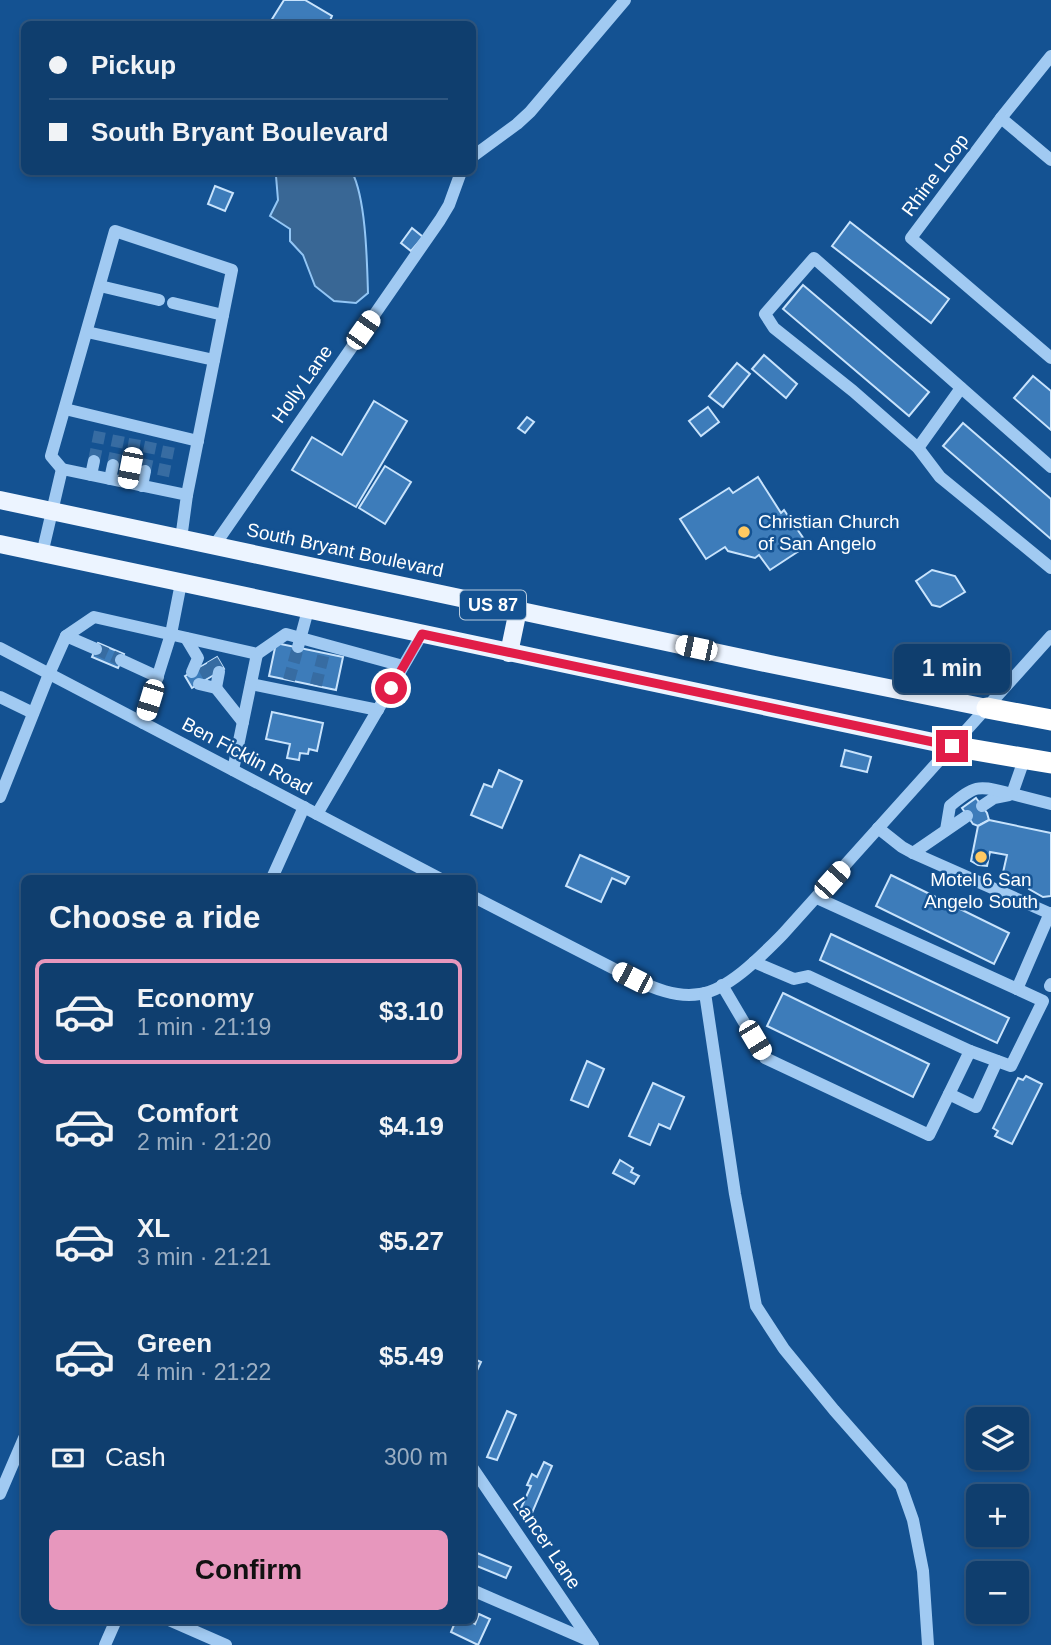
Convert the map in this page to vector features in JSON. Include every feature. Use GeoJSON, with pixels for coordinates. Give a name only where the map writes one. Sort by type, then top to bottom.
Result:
{"type":"FeatureCollection","features":[{"type":"Feature","properties":{"kind":"highway","name":"South Bryant Boulevard"},"geometry":{"type":"LineString","coordinates":[[987,708],[1051,720]]}},
{"type":"Feature","properties":{"kind":"highway","name":"US 87"},"geometry":{"type":"LineString","coordinates":[[952,746],[1051,763]]}},
{"type":"Feature","properties":{"kind":"main road","name":"South Bryant Boulevard"},"geometry":{"type":"LineString","coordinates":[[0,500],[987,708]]}},
{"type":"Feature","properties":{"kind":"main road","name":"US 87"},"geometry":{"type":"LineString","coordinates":[[0,544],[952,746]]}},
{"type":"Feature","properties":{"kind":"main road"},"geometry":{"type":"LineString","coordinates":[[509,653],[518,610]]}},
{"type":"Feature","properties":{"kind":"street"},"geometry":{"type":"LineString","coordinates":[[476,154],[530,112],[625,0]]}},
{"type":"Feature","properties":{"kind":"street","name":"Rhine Loop"},"geometry":{"type":"LineString","coordinates":[[1051,56],[911,238],[1051,358]]}},
{"type":"Feature","properties":{"kind":"street"},"geometry":{"type":"LineString","coordinates":[[1001,118],[1051,160]]}},
{"type":"Feature","properties":{"kind":"street","name":"Holly Lane"},"geometry":{"type":"LineString","coordinates":[[214,546],[440,220],[449,205],[460,175]]}},
{"type":"Feature","properties":{"kind":"street"},"geometry":{"type":"LineString","coordinates":[[181,539],[187,495],[232,270],[116,232],[51,456],[62,469],[187,495]]}},
{"type":"Feature","properties":{"kind":"street"},"geometry":{"type":"LineString","coordinates":[[1051,467],[814,258],[765,314],[774,328],[918,447],[940,477],[1051,568]]}},
{"type":"Feature","properties":{"kind":"street"},"geometry":{"type":"LineString","coordinates":[[100,286],[159,300]]}},
{"type":"Feature","properties":{"kind":"street"},"geometry":{"type":"LineString","coordinates":[[173,303],[223,315]]}},
{"type":"Feature","properties":{"kind":"street"},"geometry":{"type":"LineString","coordinates":[[87,332],[214,360]]}},
{"type":"Feature","properties":{"kind":"street"},"geometry":{"type":"LineString","coordinates":[[918,447],[961,388]]}},
{"type":"Feature","properties":{"kind":"street"},"geometry":{"type":"LineString","coordinates":[[65,409],[102,425],[170,440],[198,441]]}},
{"type":"Feature","properties":{"kind":"street"},"geometry":{"type":"LineString","coordinates":[[91,475],[94,461]]}},
{"type":"Feature","properties":{"kind":"street"},"geometry":{"type":"LineString","coordinates":[[110,479],[113,465]]}},
{"type":"Feature","properties":{"kind":"street"},"geometry":{"type":"LineString","coordinates":[[127,483],[130,468]]}},
{"type":"Feature","properties":{"kind":"street"},"geometry":{"type":"LineString","coordinates":[[42,554],[62,469]]}},
{"type":"Feature","properties":{"kind":"street"},"geometry":{"type":"LineString","coordinates":[[142,486],[145,471]]}},
{"type":"Feature","properties":{"kind":"street"},"geometry":{"type":"LineString","coordinates":[[161,489],[163,476]]}},
{"type":"Feature","properties":{"kind":"street"},"geometry":{"type":"LineString","coordinates":[[143,723],[171,634],[181,583]]}},
{"type":"Feature","properties":{"kind":"street"},"geometry":{"type":"LineString","coordinates":[[299,643],[308,610]]}},
{"type":"Feature","properties":{"kind":"street"},"geometry":{"type":"LineString","coordinates":[[0,797],[66,636],[94,617],[257,654]]}},
{"type":"Feature","properties":{"kind":"street"},"geometry":{"type":"LineString","coordinates":[[233,770],[257,654],[286,634],[299,643],[404,666]]}},
{"type":"Feature","properties":{"kind":"street"},"geometry":{"type":"LineString","coordinates":[[317,814],[422,634]]}},
{"type":"Feature","properties":{"kind":"street"},"geometry":{"type":"LineString","coordinates":[[66,636],[96,649]]}},
{"type":"Feature","properties":{"kind":"street"},"geometry":{"type":"LineString","coordinates":[[476,898],[645,984],[671,993],[705,993],[722,985],[754,962],[817,898],[1051,636]]}},
{"type":"Feature","properties":{"kind":"street"},"geometry":{"type":"LineString","coordinates":[[186,638],[201,664]]}},
{"type":"Feature","properties":{"kind":"street","name":"Ben Ficklin Road"},"geometry":{"type":"LineString","coordinates":[[0,648],[433,875]]}},
{"type":"Feature","properties":{"kind":"street"},"geometry":{"type":"LineString","coordinates":[[121,660],[158,677]]}},
{"type":"Feature","properties":{"kind":"street"},"geometry":{"type":"LineString","coordinates":[[211,680],[243,722]]}},
{"type":"Feature","properties":{"kind":"street"},"geometry":{"type":"LineString","coordinates":[[251,684],[314,691],[378,710]]}},
{"type":"Feature","properties":{"kind":"street"},"geometry":{"type":"LineString","coordinates":[[0,698],[33,713]]}},
{"type":"Feature","properties":{"kind":"street"},"geometry":{"type":"LineString","coordinates":[[1012,794],[1025,757]]}},
{"type":"Feature","properties":{"kind":"street"},"geometry":{"type":"LineString","coordinates":[[946,830],[950,806],[970,789],[981,786],[1051,804]]}},
{"type":"Feature","properties":{"kind":"street"},"geometry":{"type":"LineString","coordinates":[[982,806],[995,798],[1012,794]]}},
{"type":"Feature","properties":{"kind":"street"},"geometry":{"type":"LineString","coordinates":[[273,875],[304,807]]}},
{"type":"Feature","properties":{"kind":"street"},"geometry":{"type":"LineString","coordinates":[[913,853],[967,816]]}},
{"type":"Feature","properties":{"kind":"street"},"geometry":{"type":"LineString","coordinates":[[878,828],[913,853],[1050,914],[1017,989]]}},
{"type":"Feature","properties":{"kind":"street"},"geometry":{"type":"LineString","coordinates":[[754,962],[794,979],[808,976],[970,1051],[1011,1066],[1043,1001],[817,898]]}},
{"type":"Feature","properties":{"kind":"street"},"geometry":{"type":"LineString","coordinates":[[722,985],[765,1058],[929,1135],[970,1051]]}},
{"type":"Feature","properties":{"kind":"street"},"geometry":{"type":"LineString","coordinates":[[705,993],[735,1194],[756,1306],[784,1349],[901,1486],[913,1520],[923,1572],[928,1645]]}},
{"type":"Feature","properties":{"kind":"street"},"geometry":{"type":"LineString","coordinates":[[949,1094],[976,1107],[997,1061]]}},
{"type":"Feature","properties":{"kind":"street"},"geometry":{"type":"LineString","coordinates":[[0,1493],[21,1445]]}},
{"type":"Feature","properties":{"kind":"street","name":"Lancer Lane"},"geometry":{"type":"LineString","coordinates":[[476,1472],[592,1643]]}},
{"type":"Feature","properties":{"kind":"street"},"geometry":{"type":"LineString","coordinates":[[476,1592],[592,1643]]}},
{"type":"Feature","properties":{"kind":"street"},"geometry":{"type":"LineString","coordinates":[[105,1645],[114,1624]]}},
{"type":"Feature","properties":{"kind":"street"},"geometry":{"type":"LineString","coordinates":[[178,1624],[226,1645]]}},
{"type":"Feature","properties":{"kind":"water"},"geometry":{"type":"Polygon","coordinates":[[[353,175],[363,214],[368,280],[368,293],[356,303],[334,301],[315,286],[303,255],[290,241],[290,229],[270,216],[278,200],[276,176],[353,175]]]}},
{"type":"Feature","properties":{"kind":"building"},"geometry":{"type":"Polygon","coordinates":[[[284,0],[305,0],[332,16],[330,21],[271,21],[284,0]]]}},
{"type":"Feature","properties":{"kind":"building"},"geometry":{"type":"Polygon","coordinates":[[[215,186],[233,193],[225,211],[208,204],[215,186]]]}},
{"type":"Feature","properties":{"kind":"building"},"geometry":{"type":"Polygon","coordinates":[[[850,222],[949,299],[931,323],[832,246],[850,222]]]}},
{"type":"Feature","properties":{"kind":"building"},"geometry":{"type":"Polygon","coordinates":[[[412,228],[423,237],[411,251],[401,243],[412,228]]]}},
{"type":"Feature","properties":{"kind":"building"},"geometry":{"type":"Polygon","coordinates":[[[803,285],[929,392],[909,416],[783,309],[803,285]]]}},
{"type":"Feature","properties":{"kind":"building"},"geometry":{"type":"Polygon","coordinates":[[[764,355],[797,384],[786,398],[752,369],[764,355]]]}},
{"type":"Feature","properties":{"kind":"building"},"geometry":{"type":"Polygon","coordinates":[[[737,363],[750,374],[723,407],[709,396],[737,363]]]}},
{"type":"Feature","properties":{"kind":"building"},"geometry":{"type":"Polygon","coordinates":[[[1033,376],[1051,391],[1051,430],[1014,398],[1033,376]]]}},
{"type":"Feature","properties":{"kind":"building"},"geometry":{"type":"Polygon","coordinates":[[[374,401],[407,421],[356,507],[292,470],[312,437],[342,455],[374,401]]]}},
{"type":"Feature","properties":{"kind":"building"},"geometry":{"type":"Polygon","coordinates":[[[708,407],[719,422],[701,436],[689,421],[708,407]]]}},
{"type":"Feature","properties":{"kind":"building"},"geometry":{"type":"Polygon","coordinates":[[[527,417],[534,422],[525,433],[518,428],[527,417]]]}},
{"type":"Feature","properties":{"kind":"building"},"geometry":{"type":"Polygon","coordinates":[[[963,423],[1051,499],[1051,539],[943,446],[963,423]]]}},
{"type":"Feature","properties":{"kind":"building"},"geometry":{"type":"Polygon","coordinates":[[[385,466],[411,482],[385,524],[359,508],[385,466]]]}},
{"type":"Feature","properties":{"kind":"building","name":"Christian Church of San Angelo"},"geometry":{"type":"Polygon","coordinates":[[[758,477],[781,513],[784,510],[808,545],[770,570],[759,555],[755,558],[728,551],[725,547],[706,559],[680,519],[729,488],[733,493],[758,477]]]}},
{"type":"Feature","properties":{"kind":"building"},"geometry":{"type":"Polygon","coordinates":[[[932,570],[955,576],[965,592],[940,607],[932,605],[916,581],[932,570]]]}},
{"type":"Feature","properties":{"kind":"building"},"geometry":{"type":"Polygon","coordinates":[[[98,643],[124,654],[118,668],[92,657],[98,643]]]}},
{"type":"Feature","properties":{"kind":"building"},"geometry":{"type":"Polygon","coordinates":[[[276,643],[343,657],[336,690],[269,676],[276,643]]]}},
{"type":"Feature","properties":{"kind":"building"},"geometry":{"type":"Polygon","coordinates":[[[217,657],[224,669],[192,688],[185,676],[217,657]]]}},
{"type":"Feature","properties":{"kind":"building"},"geometry":{"type":"Polygon","coordinates":[[[272,712],[323,723],[317,751],[309,749],[308,754],[300,753],[299,760],[287,758],[290,744],[266,739],[272,712]]]}},
{"type":"Feature","properties":{"kind":"building"},"geometry":{"type":"Polygon","coordinates":[[[845,750],[871,757],[867,772],[841,766],[845,750]]]}},
{"type":"Feature","properties":{"kind":"building"},"geometry":{"type":"Polygon","coordinates":[[[499,770],[522,781],[502,828],[471,815],[484,784],[492,787],[499,770]]]}},
{"type":"Feature","properties":{"kind":"building"},"geometry":{"type":"Polygon","coordinates":[[[976,798],[989,820],[978,826],[973,824],[962,808],[976,798]]]}},
{"type":"Feature","properties":{"kind":"building"},"geometry":{"type":"Polygon","coordinates":[[[989,820],[1051,833],[1051,896],[1043,897],[1029,889],[1031,882],[1002,877],[1007,855],[990,852],[987,866],[971,861],[978,826],[989,820]]]}},
{"type":"Feature","properties":{"kind":"building"},"geometry":{"type":"Polygon","coordinates":[[[580,855],[629,877],[625,884],[612,878],[601,902],[566,886],[580,855]]]}},
{"type":"Feature","properties":{"kind":"building"},"geometry":{"type":"Polygon","coordinates":[[[891,875],[1009,933],[994,964],[876,906],[891,875]]]}},
{"type":"Feature","properties":{"kind":"building"},"geometry":{"type":"Polygon","coordinates":[[[831,934],[1009,1018],[997,1043],[820,960],[831,934]]]}},
{"type":"Feature","properties":{"kind":"building"},"geometry":{"type":"Polygon","coordinates":[[[783,993],[929,1064],[913,1097],[767,1026],[783,993]]]}},
{"type":"Feature","properties":{"kind":"building"},"geometry":{"type":"Polygon","coordinates":[[[587,1061],[604,1069],[588,1107],[571,1100],[587,1061]]]}},
{"type":"Feature","properties":{"kind":"building"},"geometry":{"type":"Polygon","coordinates":[[[1026,1076],[1042,1084],[1012,1144],[995,1136],[998,1131],[993,1128],[1018,1078],[1023,1080],[1026,1076]]]}},
{"type":"Feature","properties":{"kind":"building"},"geometry":{"type":"Polygon","coordinates":[[[653,1083],[684,1097],[670,1129],[659,1124],[650,1145],[629,1136],[653,1083]]]}},
{"type":"Feature","properties":{"kind":"building"},"geometry":{"type":"Polygon","coordinates":[[[620,1160],[633,1168],[631,1172],[639,1176],[634,1184],[613,1173],[620,1160]]]}},
{"type":"Feature","properties":{"kind":"building"},"geometry":{"type":"Polygon","coordinates":[[[476,1360],[481,1362],[476,1373],[476,1360]]]}},
{"type":"Feature","properties":{"kind":"building"},"geometry":{"type":"Polygon","coordinates":[[[507,1411],[516,1415],[497,1460],[487,1457],[507,1411]]]}},
{"type":"Feature","properties":{"kind":"building"},"geometry":{"type":"Polygon","coordinates":[[[544,1462],[552,1466],[532,1513],[521,1508],[531,1486],[527,1485],[532,1474],[537,1477],[544,1462]]]}},
{"type":"Feature","properties":{"kind":"building"},"geometry":{"type":"Polygon","coordinates":[[[476,1553],[511,1567],[506,1578],[476,1566],[476,1553]]]}},
{"type":"Feature","properties":{"kind":"building"},"geometry":{"type":"Polygon","coordinates":[[[479,1614],[490,1619],[478,1645],[451,1632],[454,1624],[476,1624],[479,1614]]]}},
{"type":"Feature","properties":{"kind":"tunnel"},"geometry":{"type":"LineString","coordinates":[[94,461],[100,431]]}},
{"type":"Feature","properties":{"kind":"tunnel"},"geometry":{"type":"LineString","coordinates":[[113,465],[119,435]]}},
{"type":"Feature","properties":{"kind":"tunnel"},"geometry":{"type":"LineString","coordinates":[[130,468],[135,439]]}},
{"type":"Feature","properties":{"kind":"tunnel"},"geometry":{"type":"LineString","coordinates":[[145,471],[151,442]]}},
{"type":"Feature","properties":{"kind":"tunnel"},"geometry":{"type":"LineString","coordinates":[[163,476],[169,446]]}},
{"type":"Feature","properties":{"kind":"tunnel"},"geometry":{"type":"LineString","coordinates":[[289,680],[298,647]]}},
{"type":"Feature","properties":{"kind":"tunnel"},"geometry":{"type":"LineString","coordinates":[[96,649],[121,660]]}},
{"type":"Feature","properties":{"kind":"tunnel"},"geometry":{"type":"LineString","coordinates":[[316,685],[324,653]]}},
{"type":"Feature","properties":{"kind":"tunnel"},"geometry":{"type":"LineString","coordinates":[[212,660],[219,672]]}},
{"type":"Feature","properties":{"kind":"tunnel"},"geometry":{"type":"LineString","coordinates":[[203,666],[209,677]]}},
{"type":"Feature","properties":{"kind":"place","name":"Christian Church of San Angelo"},"geometry":{"type":"Point","coordinates":[744,532]}},
{"type":"Feature","properties":{"kind":"place","name":"Motel 6 San Angelo South"},"geometry":{"type":"Point","coordinates":[981,857]}},
{"type":"Feature","properties":{"kind":"route"},"geometry":{"type":"LineString","coordinates":[[391,688],[422,634],[952,746]]}}]}
